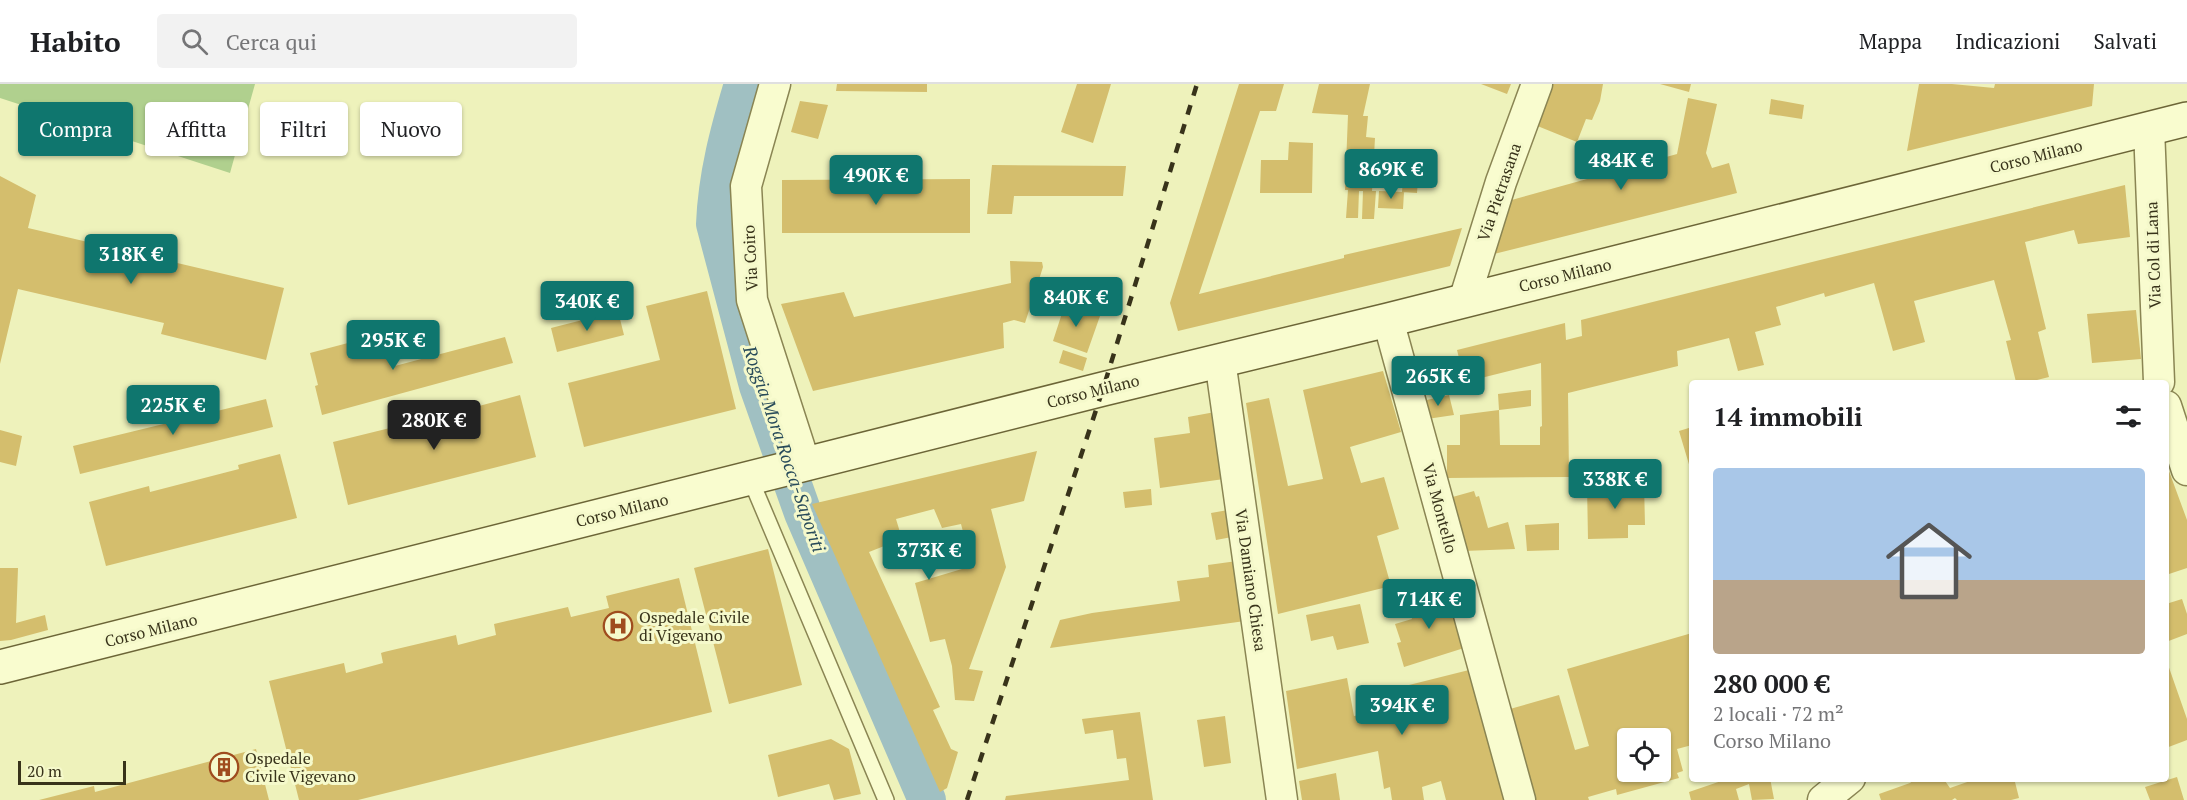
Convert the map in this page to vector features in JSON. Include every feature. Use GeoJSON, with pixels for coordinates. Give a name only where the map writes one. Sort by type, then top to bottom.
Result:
{"type":"FeatureCollection","features":[{"type":"Feature","properties":{"kind":"street","name":"Via Coiro"},"geometry":{"type":"LineString","coordinates":[[775,84],[746,186],[752,300],[803,465]]}},
{"type":"Feature","properties":{"kind":"street","name":"Via Pietrasana"},"geometry":{"type":"LineString","coordinates":[[1464,301],[1501,182],[1537,84]]}},
{"type":"Feature","properties":{"kind":"street","name":"Corso Milano"},"geometry":{"type":"LineString","coordinates":[[0,667],[2187,119]]}},
{"type":"Feature","properties":{"kind":"street","name":"Via Col di Lana"},"geometry":{"type":"LineString","coordinates":[[2149,128],[2159,380]]}},
{"type":"Feature","properties":{"kind":"street","name":"Via Montello"},"geometry":{"type":"LineString","coordinates":[[1388,320],[1520,800]]}},
{"type":"Feature","properties":{"kind":"street","name":"Via Damiano Chiesa"},"geometry":{"type":"LineString","coordinates":[[1220,360],[1282,800]]}},
{"type":"Feature","properties":{"kind":"street"},"geometry":{"type":"LineString","coordinates":[[2169,425],[2187,470]]}},
{"type":"Feature","properties":{"kind":"street"},"geometry":{"type":"LineString","coordinates":[[1823,800],[1851,786]]}},
{"type":"Feature","properties":{"kind":"lane"},"geometry":{"type":"LineString","coordinates":[[751,478],[769,529],[885,800]]}},
{"type":"Feature","properties":{"kind":"green space"},"geometry":{"type":"Polygon","coordinates":[[[0,84],[255,84],[248,109],[248,102],[145,102],[145,145],[133,141],[133,102],[18,102],[18,104],[0,98],[0,84]]]}},
{"type":"Feature","properties":{"kind":"green space"},"geometry":{"type":"Polygon","coordinates":[[[178,156],[235,156],[230,173],[178,156]]]}},
{"type":"Feature","properties":{"kind":"building"},"geometry":{"type":"Polygon","coordinates":[[[837,84],[927,84],[927,92],[836,91],[837,84]]]}},
{"type":"Feature","properties":{"kind":"building"},"geometry":{"type":"Polygon","coordinates":[[[1077,84],[1111,84],[1093,143],[1061,132],[1077,84]]]}},
{"type":"Feature","properties":{"kind":"building"},"geometry":{"type":"Polygon","coordinates":[[[1239,84],[1284,84],[1276,111],[1260,111],[1199,294],[1344,258],[1344,255],[1462,228],[1450,266],[1178,331],[1170,303],[1239,84]]]}},
{"type":"Feature","properties":{"kind":"building"},"geometry":{"type":"Polygon","coordinates":[[[1319,84],[1370,84],[1363,116],[1368,116],[1366,137],[1375,138],[1372,191],[1376,191],[1374,219],[1362,219],[1363,191],[1359,191],[1358,218],[1346,218],[1348,115],[1312,113],[1319,84]]]}},
{"type":"Feature","properties":{"kind":"building"},"geometry":{"type":"Polygon","coordinates":[[[1481,84],[1511,84],[1507,94],[1481,84]]]}},
{"type":"Feature","properties":{"kind":"building"},"geometry":{"type":"Polygon","coordinates":[[[1550,84],[1603,84],[1600,101],[1592,120],[1586,119],[1577,142],[1535,125],[1550,84]]]}},
{"type":"Feature","properties":{"kind":"building"},"geometry":{"type":"Polygon","coordinates":[[[1660,84],[1691,84],[1689,92],[1660,84]]]}},
{"type":"Feature","properties":{"kind":"building"},"geometry":{"type":"Polygon","coordinates":[[[1919,84],[1994,88],[1995,84],[2094,84],[2092,106],[1907,151],[1919,84]]]}},
{"type":"Feature","properties":{"kind":"building"},"geometry":{"type":"Polygon","coordinates":[[[1688,98],[1717,104],[1706,153],[1712,168],[1729,163],[1737,193],[1486,256],[1508,201],[1677,154],[1688,98]]]}},
{"type":"Feature","properties":{"kind":"building"},"geometry":{"type":"Polygon","coordinates":[[[1771,99],[1804,105],[1802,119],[1769,114],[1771,99]]]}},
{"type":"Feature","properties":{"kind":"building"},"geometry":{"type":"Polygon","coordinates":[[[800,101],[828,105],[818,139],[791,132],[800,101]]]}},
{"type":"Feature","properties":{"kind":"building"},"geometry":{"type":"Polygon","coordinates":[[[1289,142],[1313,143],[1312,193],[1260,193],[1261,160],[1288,160],[1289,142]]]}},
{"type":"Feature","properties":{"kind":"building"},"geometry":{"type":"Polygon","coordinates":[[[992,165],[1126,166],[1123,196],[1014,196],[1012,214],[987,214],[992,165]]]}},
{"type":"Feature","properties":{"kind":"building"},"geometry":{"type":"Polygon","coordinates":[[[1404,166],[1419,166],[1417,193],[1402,192],[1404,166]]]}},
{"type":"Feature","properties":{"kind":"building"},"geometry":{"type":"Polygon","coordinates":[[[0,176],[36,195],[28,228],[284,288],[266,360],[161,334],[164,323],[18,289],[0,364],[0,176]]]}},
{"type":"Feature","properties":{"kind":"building"},"geometry":{"type":"Polygon","coordinates":[[[970,179],[970,233],[782,233],[782,180],[970,179]]]}},
{"type":"Feature","properties":{"kind":"building"},"geometry":{"type":"Polygon","coordinates":[[[2125,185],[2130,237],[2078,244],[2074,230],[2025,242],[2046,329],[2038,332],[2049,377],[2037,380],[2016,380],[2006,341],[2011,340],[1994,280],[1914,301],[1925,342],[1893,351],[1874,283],[1825,297],[1824,293],[1776,307],[1781,325],[1755,332],[1764,365],[1738,371],[1729,338],[1677,351],[1678,366],[1568,393],[1569,477],[1447,478],[1447,445],[1460,445],[1460,415],[1499,410],[1500,445],[1540,445],[1541,363],[1465,382],[1457,350],[1565,323],[1566,340],[1582,336],[1581,320],[2125,185]]]}},
{"type":"Feature","properties":{"kind":"building"},"geometry":{"type":"Polygon","coordinates":[[[1379,191],[1404,192],[1403,209],[1378,208],[1379,191]]]}},
{"type":"Feature","properties":{"kind":"building"},"geometry":{"type":"Polygon","coordinates":[[[1010,261],[1042,262],[1043,267],[1025,323],[1014,320],[1003,323],[1004,348],[813,391],[781,304],[844,292],[854,317],[1011,283],[1010,261]]]}},
{"type":"Feature","properties":{"kind":"building"},"geometry":{"type":"Polygon","coordinates":[[[707,291],[736,409],[584,447],[568,383],[660,360],[646,306],[707,291]]]}},
{"type":"Feature","properties":{"kind":"building"},"geometry":{"type":"Polygon","coordinates":[[[1065,304],[1100,316],[1087,353],[1053,341],[1065,304]]]}},
{"type":"Feature","properties":{"kind":"building"},"geometry":{"type":"Polygon","coordinates":[[[2136,310],[2141,359],[2092,363],[2087,314],[2136,310]]]}},
{"type":"Feature","properties":{"kind":"building"},"geometry":{"type":"Polygon","coordinates":[[[618,311],[624,335],[557,352],[551,328],[618,311]]]}},
{"type":"Feature","properties":{"kind":"building"},"geometry":{"type":"Polygon","coordinates":[[[382,334],[391,367],[505,337],[513,363],[322,415],[310,353],[382,334]]]}},
{"type":"Feature","properties":{"kind":"building"},"geometry":{"type":"Polygon","coordinates":[[[1063,350],[1087,358],[1083,371],[1059,363],[1063,350]]]}},
{"type":"Feature","properties":{"kind":"building"},"geometry":{"type":"Polygon","coordinates":[[[1383,371],[1401,432],[1350,447],[1361,483],[1384,477],[1399,529],[1377,536],[1391,586],[1278,614],[1246,403],[1269,398],[1288,486],[1323,479],[1303,390],[1383,371]]]}},
{"type":"Feature","properties":{"kind":"building"},"geometry":{"type":"Polygon","coordinates":[[[1531,390],[1531,406],[1499,410],[1498,394],[1531,390]]]}},
{"type":"Feature","properties":{"kind":"building"},"geometry":{"type":"Polygon","coordinates":[[[520,395],[536,457],[348,505],[333,442],[390,428],[391,432],[480,409],[479,406],[520,395]]]}},
{"type":"Feature","properties":{"kind":"building"},"geometry":{"type":"Polygon","coordinates":[[[1449,395],[1454,415],[1427,419],[1422,401],[1449,395]]]}},
{"type":"Feature","properties":{"kind":"building"},"geometry":{"type":"Polygon","coordinates":[[[266,399],[273,427],[80,474],[73,446],[266,399]]]}},
{"type":"Feature","properties":{"kind":"building"},"geometry":{"type":"Polygon","coordinates":[[[1215,412],[1224,479],[1160,488],[1154,438],[1190,433],[1188,417],[1215,412]]]}},
{"type":"Feature","properties":{"kind":"building"},"geometry":{"type":"Polygon","coordinates":[[[1689,428],[1689,464],[1679,431],[1689,428]]]}},
{"type":"Feature","properties":{"kind":"building"},"geometry":{"type":"Polygon","coordinates":[[[0,430],[22,436],[16,466],[0,462],[0,430]]]}},
{"type":"Feature","properties":{"kind":"building"},"geometry":{"type":"Polygon","coordinates":[[[1037,451],[1024,501],[991,509],[1006,567],[969,669],[983,671],[974,701],[955,700],[952,666],[945,639],[930,642],[915,583],[972,566],[961,524],[942,528],[934,509],[896,519],[902,539],[869,552],[940,707],[933,710],[951,749],[958,752],[947,788],[940,792],[812,504],[1037,451]]]}},
{"type":"Feature","properties":{"kind":"building"},"geometry":{"type":"Polygon","coordinates":[[[280,454],[297,518],[106,566],[89,502],[149,486],[150,492],[239,469],[238,465],[280,454]]]}},
{"type":"Feature","properties":{"kind":"building"},"geometry":{"type":"Polygon","coordinates":[[[2169,471],[2187,520],[2187,568],[2169,574],[2169,471]]]}},
{"type":"Feature","properties":{"kind":"building"},"geometry":{"type":"Polygon","coordinates":[[[1644,483],[1645,525],[1628,525],[1628,538],[1588,539],[1587,485],[1644,483]]]}},
{"type":"Feature","properties":{"kind":"building"},"geometry":{"type":"Polygon","coordinates":[[[1151,489],[1152,505],[1125,508],[1123,492],[1151,489]]]}},
{"type":"Feature","properties":{"kind":"building"},"geometry":{"type":"Polygon","coordinates":[[[1474,491],[1476,497],[1479,496],[1488,528],[1508,522],[1515,549],[1464,551],[1449,498],[1474,491]]]}},
{"type":"Feature","properties":{"kind":"building"},"geometry":{"type":"Polygon","coordinates":[[[1228,510],[1232,537],[1216,540],[1211,513],[1228,510]]]}},
{"type":"Feature","properties":{"kind":"building"},"geometry":{"type":"Polygon","coordinates":[[[1559,523],[1559,550],[1527,551],[1525,525],[1559,523]]]}},
{"type":"Feature","properties":{"kind":"building"},"geometry":{"type":"Polygon","coordinates":[[[768,549],[802,685],[729,704],[694,568],[768,549]]]}},
{"type":"Feature","properties":{"kind":"building"},"geometry":{"type":"Polygon","coordinates":[[[1237,561],[1245,621],[1050,648],[1060,620],[1092,613],[1180,601],[1177,581],[1209,577],[1208,565],[1237,561]]]}},
{"type":"Feature","properties":{"kind":"building"},"geometry":{"type":"Polygon","coordinates":[[[0,568],[18,568],[16,623],[45,615],[48,630],[0,641],[0,568]]]}},
{"type":"Feature","properties":{"kind":"building"},"geometry":{"type":"Polygon","coordinates":[[[679,578],[712,712],[358,800],[299,800],[269,681],[344,663],[346,673],[383,663],[381,653],[384,652],[456,635],[458,645],[496,635],[494,624],[568,607],[571,617],[609,608],[606,596],[679,578]]]}},
{"type":"Feature","properties":{"kind":"building"},"geometry":{"type":"Polygon","coordinates":[[[1446,590],[1464,648],[1404,667],[1397,643],[1401,642],[1395,624],[1412,619],[1407,602],[1446,590]]]}},
{"type":"Feature","properties":{"kind":"building"},"geometry":{"type":"Polygon","coordinates":[[[2182,599],[2187,614],[2187,634],[2169,641],[2169,603],[2182,599]]]}},
{"type":"Feature","properties":{"kind":"building"},"geometry":{"type":"Polygon","coordinates":[[[1360,604],[1369,643],[1337,650],[1333,636],[1311,641],[1306,615],[1360,604]]]}},
{"type":"Feature","properties":{"kind":"building"},"geometry":{"type":"Polygon","coordinates":[[[1689,634],[1689,746],[1677,749],[1683,771],[1677,773],[1679,778],[1671,780],[1671,728],[1617,728],[1617,782],[1664,782],[1617,795],[1616,789],[1588,797],[1589,800],[1536,800],[1510,709],[1559,695],[1575,750],[1589,746],[1567,669],[1689,634]]]}},
{"type":"Feature","properties":{"kind":"building"},"geometry":{"type":"Polygon","coordinates":[[[2169,668],[2187,719],[2187,740],[2169,747],[2169,668]]]}},
{"type":"Feature","properties":{"kind":"building"},"geometry":{"type":"Polygon","coordinates":[[[1469,670],[1506,800],[1446,800],[1441,781],[1422,787],[1424,800],[1392,800],[1390,787],[1384,789],[1378,751],[1297,769],[1286,691],[1347,678],[1354,716],[1375,712],[1368,688],[1401,687],[1469,670]]]}},
{"type":"Feature","properties":{"kind":"building"},"geometry":{"type":"Polygon","coordinates":[[[1140,712],[1153,800],[1005,800],[1006,796],[1129,780],[1126,758],[1117,759],[1113,730],[1085,734],[1082,719],[1140,712]]]}},
{"type":"Feature","properties":{"kind":"building"},"geometry":{"type":"Polygon","coordinates":[[[1225,716],[1231,763],[1204,767],[1197,720],[1225,716]]]}},
{"type":"Feature","properties":{"kind":"building"},"geometry":{"type":"Polygon","coordinates":[[[831,739],[849,749],[861,794],[834,800],[829,784],[778,797],[768,755],[831,739]]]}},
{"type":"Feature","properties":{"kind":"building","name":"Ospedale Civile Vigevano"},"geometry":{"type":"Polygon","coordinates":[[[256,749],[269,800],[39,800],[94,786],[95,792],[256,749]]]}},
{"type":"Feature","properties":{"kind":"building"},"geometry":{"type":"Polygon","coordinates":[[[1336,773],[1340,800],[1302,800],[1299,781],[1336,773]]]}},
{"type":"Feature","properties":{"kind":"building"},"geometry":{"type":"Polygon","coordinates":[[[2177,777],[2184,800],[2150,800],[2145,787],[2169,782],[2169,780],[2177,777]]]}},
{"type":"Feature","properties":{"kind":"building"},"geometry":{"type":"Polygon","coordinates":[[[1718,782],[1771,782],[1774,799],[1752,800],[1749,784],[1736,789],[1739,800],[1691,800],[1689,792],[1718,782]]]}},
{"type":"Feature","properties":{"kind":"building"},"geometry":{"type":"Polygon","coordinates":[[[1946,782],[1950,788],[1967,782],[2015,782],[2019,798],[2011,800],[1957,800],[1955,798],[1952,800],[1881,800],[1879,794],[1910,783],[1946,782]]]}},
{"type":"Feature","properties":{"kind":"waterway","name":"Roggia Mora Rocca-Saporiti"},"geometry":{"type":"LineString","coordinates":[[743,84],[724,153],[715,224],[758,386],[803,513],[927,800]]}},
{"type":"Feature","properties":{"kind":"railway"},"geometry":{"type":"LineString","coordinates":[[967,800],[1103,389],[1197,84]]}},
{"type":"Feature","properties":{"kind":"place","name":"Ospedale Civile di Vigevano"},"geometry":{"type":"Point","coordinates":[618,626]}},
{"type":"Feature","properties":{"kind":"place","name":"Ospedale Civile Vigevano"},"geometry":{"type":"Point","coordinates":[224,767]}}]}
